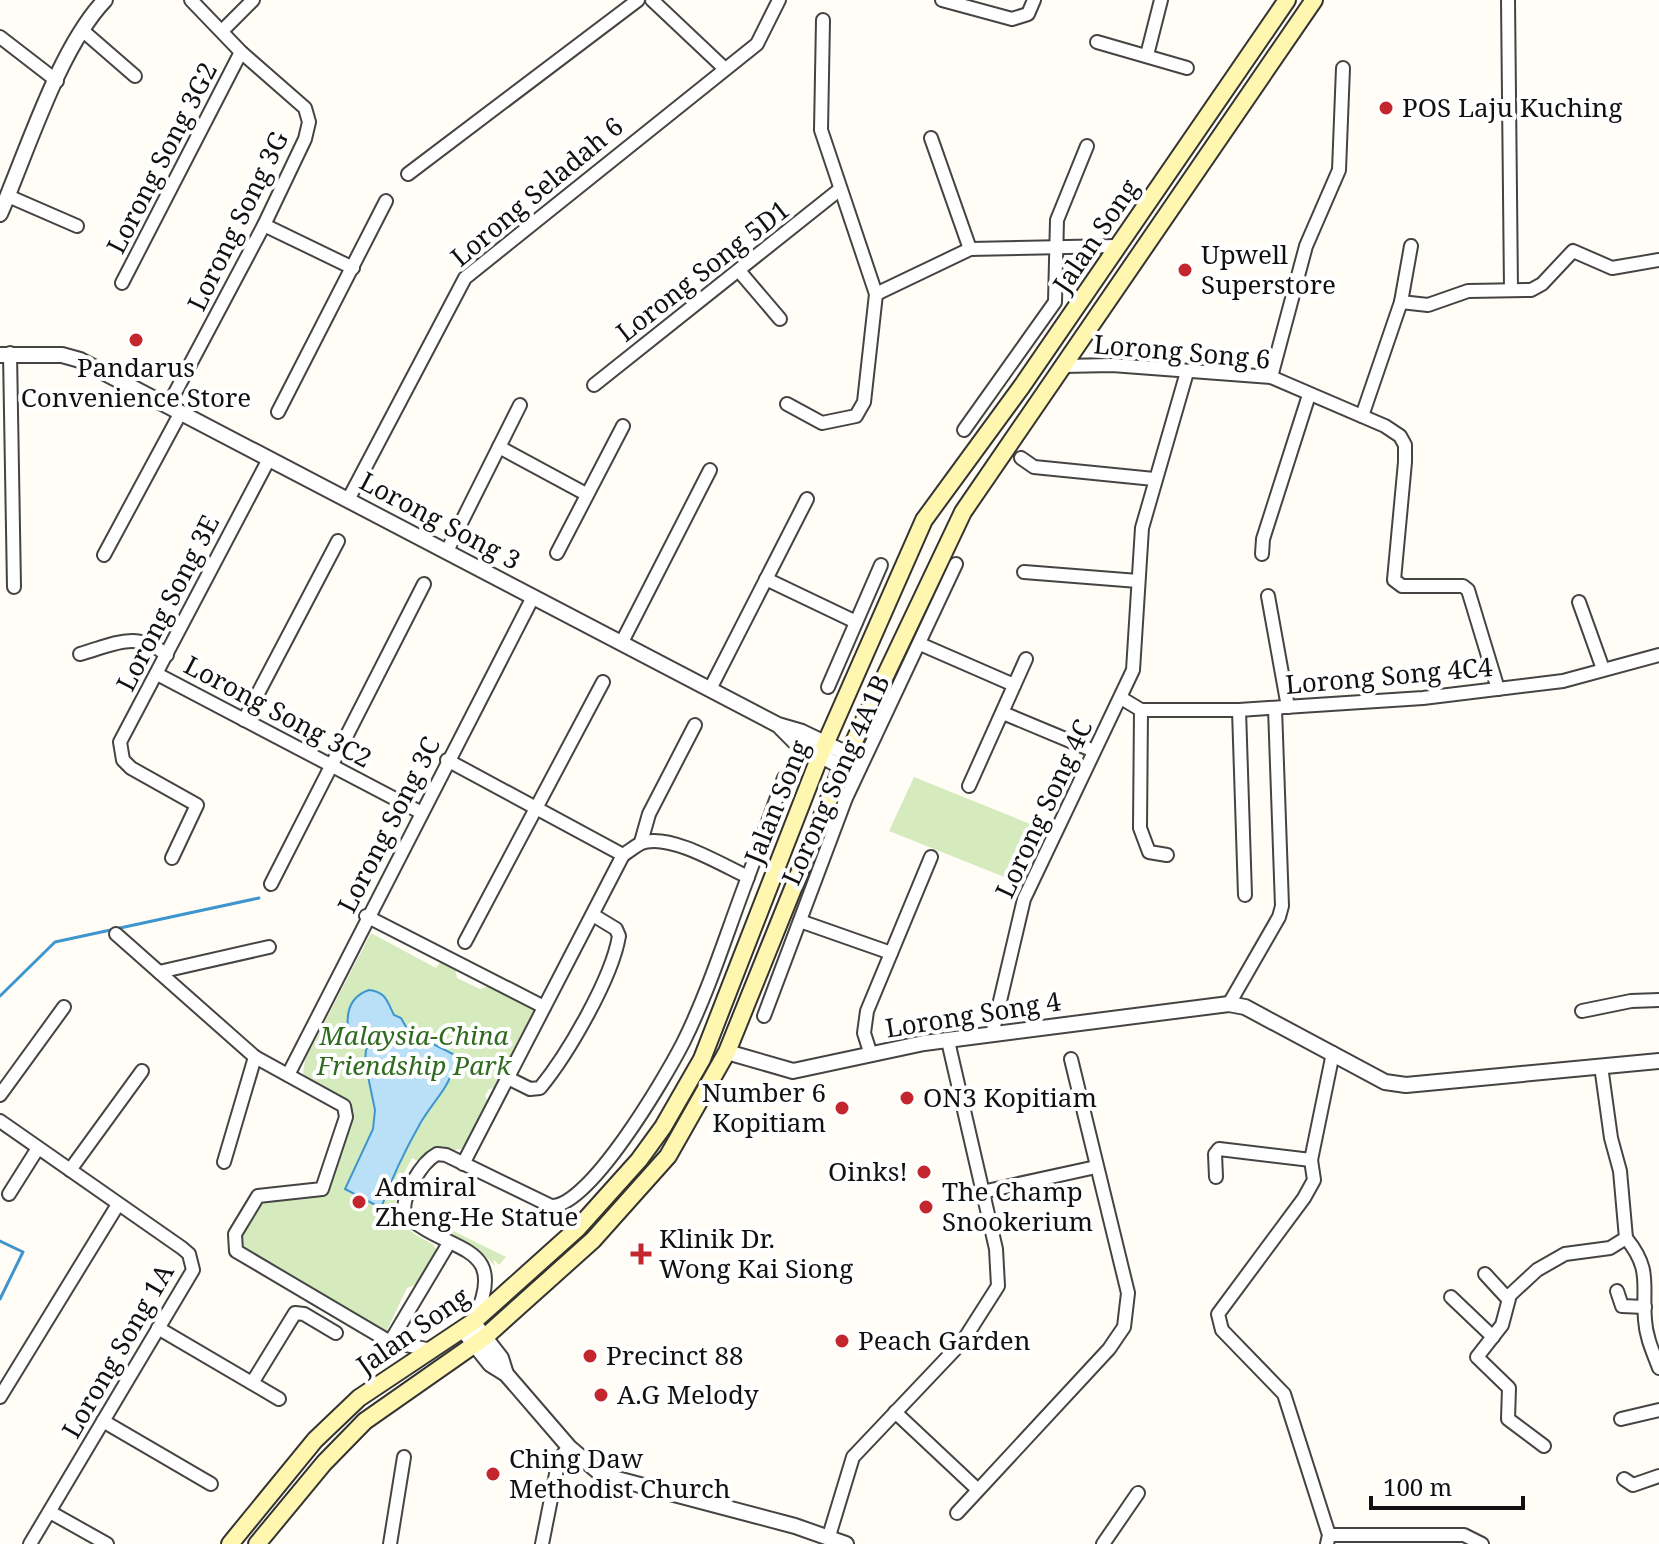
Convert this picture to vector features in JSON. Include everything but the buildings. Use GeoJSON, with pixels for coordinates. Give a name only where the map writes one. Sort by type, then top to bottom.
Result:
{"type":"FeatureCollection","features":[{"type":"Feature","properties":{"kind":"main road","name":"Jalan Song"},"geometry":{"type":"LineString","coordinates":[[230,1544],[315,1440],[378,1384],[468,1325],[578,1228],[639,1160],[663,1127],[702,1059],[823,750],[924,520],[1022,386],[1287,0]]}},
{"type":"Feature","properties":{"kind":"main road","name":"Jalan Song"},"geometry":{"type":"LineString","coordinates":[[257,1544],[324,1463],[365,1421],[480,1341],[593,1240],[648,1182],[689,1124],[727,1052],[845,760],[963,512],[1314,0]]}},
{"type":"Feature","properties":{"kind":"main road"},"geometry":{"type":"LineString","coordinates":[[1117,246],[1130,250],[1147,242]]}},
{"type":"Feature","properties":{"kind":"main road"},"geometry":{"type":"LineString","coordinates":[[1022,386],[1046,369],[1063,366]]}},
{"type":"Feature","properties":{"kind":"street"},"geometry":{"type":"LineString","coordinates":[[0,214],[82,30],[105,0]]}},
{"type":"Feature","properties":{"kind":"street","name":"Lorong Song 3G"},"geometry":{"type":"LineString","coordinates":[[104,555],[305,139],[309,122],[305,108],[241,52],[191,0]]}},
{"type":"Feature","properties":{"kind":"street"},"geometry":{"type":"LineString","coordinates":[[222,31],[253,0]]}},
{"type":"Feature","properties":{"kind":"street"},"geometry":{"type":"LineString","coordinates":[[408,174],[638,0]]}},
{"type":"Feature","properties":{"kind":"street"},"geometry":{"type":"LineString","coordinates":[[652,0],[723,67]]}},
{"type":"Feature","properties":{"kind":"street","name":"Lorong Seladah 6"},"geometry":{"type":"LineString","coordinates":[[348,500],[465,278],[723,67],[757,44],[779,0]]}},
{"type":"Feature","properties":{"kind":"street"},"geometry":{"type":"LineString","coordinates":[[942,0],[1012,19],[1028,14],[1034,0]]}},
{"type":"Feature","properties":{"kind":"street"},"geometry":{"type":"LineString","coordinates":[[1147,55],[1161,0]]}},
{"type":"Feature","properties":{"kind":"street"},"geometry":{"type":"LineString","coordinates":[[1508,0],[1511,290]]}},
{"type":"Feature","properties":{"kind":"street"},"geometry":{"type":"LineString","coordinates":[[787,404],[822,423],[856,416],[864,402],[876,294],[821,130],[823,20]]}},
{"type":"Feature","properties":{"kind":"street"},"geometry":{"type":"LineString","coordinates":[[82,30],[135,76]]}},
{"type":"Feature","properties":{"kind":"street"},"geometry":{"type":"LineString","coordinates":[[0,37],[57,81]]}},
{"type":"Feature","properties":{"kind":"street"},"geometry":{"type":"LineString","coordinates":[[1097,42],[1187,68]]}},
{"type":"Feature","properties":{"kind":"street","name":"Lorong Song 3G2"},"geometry":{"type":"LineString","coordinates":[[122,283],[241,52]]}},
{"type":"Feature","properties":{"kind":"street"},"geometry":{"type":"LineString","coordinates":[[1271,377],[1306,246],[1339,170],[1343,68]]}},
{"type":"Feature","properties":{"kind":"street"},"geometry":{"type":"LineString","coordinates":[[931,138],[970,249]]}},
{"type":"Feature","properties":{"kind":"street"},"geometry":{"type":"LineString","coordinates":[[964,430],[1055,302],[1057,220],[1087,146]]}},
{"type":"Feature","properties":{"kind":"street","name":"Lorong Song 5D1"},"geometry":{"type":"LineString","coordinates":[[594,385],[740,272],[839,190]]}},
{"type":"Feature","properties":{"kind":"street"},"geometry":{"type":"LineString","coordinates":[[8,196],[77,226]]}},
{"type":"Feature","properties":{"kind":"street"},"geometry":{"type":"LineString","coordinates":[[278,412],[386,201]]}},
{"type":"Feature","properties":{"kind":"street"},"geometry":{"type":"LineString","coordinates":[[264,225],[353,268]]}},
{"type":"Feature","properties":{"kind":"street"},"geometry":{"type":"LineString","coordinates":[[876,294],[970,249],[1117,246]]}},
{"type":"Feature","properties":{"kind":"street"},"geometry":{"type":"LineString","coordinates":[[1362,416],[1401,302],[1411,246]]}},
{"type":"Feature","properties":{"kind":"street"},"geometry":{"type":"LineString","coordinates":[[1401,302],[1428,305],[1468,291],[1531,290],[1542,284],[1573,251],[1612,268],[1659,260]]}},
{"type":"Feature","properties":{"kind":"street"},"geometry":{"type":"LineString","coordinates":[[740,272],[780,319]]}},
{"type":"Feature","properties":{"kind":"street"},"geometry":{"type":"LineString","coordinates":[[5,354],[14,587]]}},
{"type":"Feature","properties":{"kind":"street","name":"Lorong Song 3"},"geometry":{"type":"LineString","coordinates":[[5,354],[62,355],[80,360],[845,760]]}},
{"type":"Feature","properties":{"kind":"street","name":"Lorong Song 6"},"geometry":{"type":"LineString","coordinates":[[1063,366],[1112,365],[1271,377],[1385,426],[1400,436],[1405,445],[1404,476],[1394,580],[1402,586],[1463,586],[1468,590],[1498,689]]}},
{"type":"Feature","properties":{"kind":"street","name":"Lorong Song 4C"},"geometry":{"type":"LineString","coordinates":[[992,1035],[1024,899],[1121,698],[1135,661],[1142,528],[1187,372]]}},
{"type":"Feature","properties":{"kind":"street"},"geometry":{"type":"LineString","coordinates":[[1262,554],[1263,539],[1309,395]]}},
{"type":"Feature","properties":{"kind":"street"},"geometry":{"type":"LineString","coordinates":[[447,551],[520,405]]}},
{"type":"Feature","properties":{"kind":"street"},"geometry":{"type":"LineString","coordinates":[[557,553],[623,426]]}},
{"type":"Feature","properties":{"kind":"street"},"geometry":{"type":"LineString","coordinates":[[499,447],[586,494]]}},
{"type":"Feature","properties":{"kind":"street"},"geometry":{"type":"LineString","coordinates":[[1021,458],[1034,467],[1154,479]]}},
{"type":"Feature","properties":{"kind":"street","name":"Lorong Song 3E"},"geometry":{"type":"LineString","coordinates":[[172,858],[197,805],[131,768],[123,760],[120,742],[269,459]]}},
{"type":"Feature","properties":{"kind":"street"},"geometry":{"type":"LineString","coordinates":[[622,642],[710,470]]}},
{"type":"Feature","properties":{"kind":"street"},"geometry":{"type":"LineString","coordinates":[[710,689],[807,499]]}},
{"type":"Feature","properties":{"kind":"street"},"geometry":{"type":"LineString","coordinates":[[244,720],[338,541]]}},
{"type":"Feature","properties":{"kind":"street","name":"Lorong Song 4A1B"},"geometry":{"type":"LineString","coordinates":[[764,1016],[846,798],[956,564]]}},
{"type":"Feature","properties":{"kind":"street"},"geometry":{"type":"LineString","coordinates":[[828,687],[881,565]]}},
{"type":"Feature","properties":{"kind":"street"},"geometry":{"type":"LineString","coordinates":[[1024,572],[1138,581]]}},
{"type":"Feature","properties":{"kind":"street"},"geometry":{"type":"LineString","coordinates":[[766,579],[856,622]]}},
{"type":"Feature","properties":{"kind":"street"},"geometry":{"type":"LineString","coordinates":[[271,884],[424,584]]}},
{"type":"Feature","properties":{"kind":"street"},"geometry":{"type":"LineString","coordinates":[[1268,596],[1282,708],[1282,906],[1279,917],[1229,1004],[1245,1007],[1385,1082],[1406,1085],[1659,1061]]}},
{"type":"Feature","properties":{"kind":"street","name":"Lorong Song 3C"},"geometry":{"type":"LineString","coordinates":[[288,1075],[366,916],[533,597]]}},
{"type":"Feature","properties":{"kind":"street"},"geometry":{"type":"LineString","coordinates":[[1579,602],[1603,669]]}},
{"type":"Feature","properties":{"kind":"street"},"geometry":{"type":"LineString","coordinates":[[80,654],[136,639],[152,643],[167,655]]}},
{"type":"Feature","properties":{"kind":"street"},"geometry":{"type":"LineString","coordinates":[[920,644],[1014,685]]}},
{"type":"Feature","properties":{"kind":"street","name":"Lorong Song 4C4"},"geometry":{"type":"LineString","coordinates":[[1141,710],[1282,708],[1498,689],[1563,681],[1659,655]]}},
{"type":"Feature","properties":{"kind":"street"},"geometry":{"type":"LineString","coordinates":[[969,786],[1026,659]]}},
{"type":"Feature","properties":{"kind":"street","name":"Lorong Song 3C2"},"geometry":{"type":"LineString","coordinates":[[157,674],[420,812]]}},
{"type":"Feature","properties":{"kind":"street"},"geometry":{"type":"LineString","coordinates":[[465,942],[603,682]]}},
{"type":"Feature","properties":{"kind":"street"},"geometry":{"type":"LineString","coordinates":[[1121,698],[1141,710],[1140,828],[1149,852],[1167,855]]}},
{"type":"Feature","properties":{"kind":"street"},"geometry":{"type":"LineString","coordinates":[[1239,710],[1245,895]]}},
{"type":"Feature","properties":{"kind":"street"},"geometry":{"type":"LineString","coordinates":[[1003,713],[1094,751]]}},
{"type":"Feature","properties":{"kind":"street"},"geometry":{"type":"LineString","coordinates":[[641,842],[649,814],[695,725]]}},
{"type":"Feature","properties":{"kind":"street"},"geometry":{"type":"LineString","coordinates":[[447,760],[623,855]]}},
{"type":"Feature","properties":{"kind":"street"},"geometry":{"type":"LineString","coordinates":[[784,778],[684,1042],[626,1134],[584,1186],[567,1203],[551,1206],[446,1155],[430,1158],[403,1208],[411,1220],[482,1262],[486,1269],[484,1296],[468,1325],[480,1341],[501,1358],[506,1374],[569,1447],[593,1469],[616,1480],[829,1536],[846,1544]]}},
{"type":"Feature","properties":{"kind":"street"},"geometry":{"type":"LineString","coordinates":[[463,1164],[623,855],[641,842],[657,842],[689,849],[748,877]]}},
{"type":"Feature","properties":{"kind":"street"},"geometry":{"type":"LineString","coordinates":[[871,1055],[863,1025],[931,857]]}},
{"type":"Feature","properties":{"kind":"street"},"geometry":{"type":"LineString","coordinates":[[508,1078],[530,1089],[540,1088],[557,1066],[597,995],[619,936],[616,929],[593,915]]}},
{"type":"Feature","properties":{"kind":"street"},"geometry":{"type":"LineString","coordinates":[[366,916],[544,1007]]}},
{"type":"Feature","properties":{"kind":"street"},"geometry":{"type":"LineString","coordinates":[[800,921],[891,953]]}},
{"type":"Feature","properties":{"kind":"street"},"geometry":{"type":"LineString","coordinates":[[116,934],[255,1057],[344,1106],[346,1117],[322,1189],[258,1196],[235,1234],[234,1248],[390,1342],[432,1350]]}},
{"type":"Feature","properties":{"kind":"street"},"geometry":{"type":"LineString","coordinates":[[159,972],[269,947]]}},
{"type":"Feature","properties":{"kind":"street"},"geometry":{"type":"LineString","coordinates":[[1582,1011],[1631,1001],[1659,1000]]}},
{"type":"Feature","properties":{"kind":"street","name":"Lorong Song 4"},"geometry":{"type":"LineString","coordinates":[[727,1052],[787,1071],[948,1041],[1229,1004]]}},
{"type":"Feature","properties":{"kind":"street"},"geometry":{"type":"LineString","coordinates":[[0,1095],[64,1007]]}},
{"type":"Feature","properties":{"kind":"street"},"geometry":{"type":"LineString","coordinates":[[829,1536],[849,1463],[974,1328],[998,1286],[999,1262],[948,1041]]}},
{"type":"Feature","properties":{"kind":"street"},"geometry":{"type":"LineString","coordinates":[[1333,1053],[1311,1160],[1314,1180],[1218,1314],[1222,1330],[1279,1387],[1289,1407],[1328,1539],[1464,1535],[1482,1544]]}},
{"type":"Feature","properties":{"kind":"street"},"geometry":{"type":"LineString","coordinates":[[224,1162],[255,1057]]}},
{"type":"Feature","properties":{"kind":"street"},"geometry":{"type":"LineString","coordinates":[[957,1513],[1109,1349],[1124,1327],[1128,1293],[1071,1059]]}},
{"type":"Feature","properties":{"kind":"street"},"geometry":{"type":"LineString","coordinates":[[1601,1066],[1611,1138],[1620,1171],[1626,1238],[1635,1249],[1647,1279],[1647,1337],[1659,1368]]}},
{"type":"Feature","properties":{"kind":"street"},"geometry":{"type":"LineString","coordinates":[[70,1170],[142,1071]]}},
{"type":"Feature","properties":{"kind":"street","name":"Lorong Song 1A"},"geometry":{"type":"LineString","coordinates":[[0,1121],[117,1206],[182,1248],[192,1261],[193,1270],[30,1544]]}},
{"type":"Feature","properties":{"kind":"street"},"geometry":{"type":"LineString","coordinates":[[9,1194],[38,1148]]}},
{"type":"Feature","properties":{"kind":"street"},"geometry":{"type":"LineString","coordinates":[[1216,1177],[1215,1154],[1219,1149],[1311,1160]]}},
{"type":"Feature","properties":{"kind":"street"},"geometry":{"type":"LineString","coordinates":[[982,1192],[1096,1167]]}},
{"type":"Feature","properties":{"kind":"street"},"geometry":{"type":"LineString","coordinates":[[0,1397],[117,1206]]}},
{"type":"Feature","properties":{"kind":"street"},"geometry":{"type":"LineString","coordinates":[[1544,1446],[1508,1419],[1511,1392],[1507,1384],[1478,1360],[1479,1352],[1504,1320],[1508,1299],[1537,1270],[1552,1260],[1610,1248],[1626,1238]]}},
{"type":"Feature","properties":{"kind":"street"},"geometry":{"type":"LineString","coordinates":[[390,1342],[449,1243]]}},
{"type":"Feature","properties":{"kind":"street"},"geometry":{"type":"LineString","coordinates":[[1485,1274],[1508,1299]]}},
{"type":"Feature","properties":{"kind":"street"},"geometry":{"type":"LineString","coordinates":[[1617,1291],[1622,1306],[1645,1307]]}},
{"type":"Feature","properties":{"kind":"street"},"geometry":{"type":"LineString","coordinates":[[1451,1297],[1493,1337]]}},
{"type":"Feature","properties":{"kind":"street"},"geometry":{"type":"LineString","coordinates":[[252,1383],[295,1313],[304,1314],[336,1333]]}},
{"type":"Feature","properties":{"kind":"street"},"geometry":{"type":"LineString","coordinates":[[158,1328],[279,1399]]}},
{"type":"Feature","properties":{"kind":"street"},"geometry":{"type":"LineString","coordinates":[[1621,1419],[1659,1410]]}},
{"type":"Feature","properties":{"kind":"street"},"geometry":{"type":"LineString","coordinates":[[895,1412],[977,1489]]}},
{"type":"Feature","properties":{"kind":"street"},"geometry":{"type":"LineString","coordinates":[[103,1421],[211,1484]]}},
{"type":"Feature","properties":{"kind":"street"},"geometry":{"type":"LineString","coordinates":[[542,1544],[559,1459],[569,1447]]}},
{"type":"Feature","properties":{"kind":"street"},"geometry":{"type":"LineString","coordinates":[[390,1544],[404,1457]]}},
{"type":"Feature","properties":{"kind":"street"},"geometry":{"type":"LineString","coordinates":[[1624,1479],[1633,1485],[1659,1476]]}},
{"type":"Feature","properties":{"kind":"street"},"geometry":{"type":"LineString","coordinates":[[1103,1544],[1138,1493]]}},
{"type":"Feature","properties":{"kind":"street"},"geometry":{"type":"LineString","coordinates":[[50,1512],[107,1544]]}},
{"type":"Feature","properties":{"kind":"green space"},"geometry":{"type":"Polygon","coordinates":[[[914,777],[1040,828],[1017,882],[889,831],[914,777]]]}},
{"type":"Feature","properties":{"kind":"green space","name":"Malaysia-China Friendship Park"},"geometry":{"type":"Polygon","coordinates":[[[371,933],[436,968],[441,961],[455,967],[457,978],[480,989],[489,986],[535,1010],[495,1088],[489,1089],[485,1096],[488,1102],[464,1148],[447,1152],[433,1150],[418,1161],[412,1158],[404,1173],[396,1198],[399,1218],[417,1236],[433,1244],[437,1251],[418,1284],[407,1288],[385,1334],[241,1253],[236,1237],[256,1201],[323,1193],[330,1183],[351,1108],[303,1073],[305,1060],[371,933]]]}},
{"type":"Feature","properties":{"kind":"green space"},"geometry":{"type":"Polygon","coordinates":[[[407,1208],[506,1257],[499,1265],[493,1259],[495,1266],[479,1250],[407,1215],[407,1208]]]}},
{"type":"Feature","properties":{"kind":"water"},"geometry":{"type":"Polygon","coordinates":[[[369,990],[383,995],[394,1015],[401,1018],[409,1032],[457,1056],[447,1084],[404,1153],[381,1208],[345,1189],[373,1129],[375,1110],[365,1062],[366,1050],[374,1033],[367,1029],[348,1029],[349,1010],[354,1000],[369,990]]]}},
{"type":"Feature","properties":{"kind":"waterway"},"geometry":{"type":"LineString","coordinates":[[0,996],[55,942],[259,898]]}},
{"type":"Feature","properties":{"kind":"waterway"},"geometry":{"type":"LineString","coordinates":[[0,1241],[23,1252],[0,1299]]}},
{"type":"Feature","properties":{"kind":"place","name":"POS Laju Kuching"},"geometry":{"type":"Point","coordinates":[1386,108]}},
{"type":"Feature","properties":{"kind":"place","name":"Upwell Superstore"},"geometry":{"type":"Point","coordinates":[1185,270]}},
{"type":"Feature","properties":{"kind":"place","name":"Pandarus Convenience Store"},"geometry":{"type":"Point","coordinates":[136,340]}},
{"type":"Feature","properties":{"kind":"place","name":"ON3 Kopitiam"},"geometry":{"type":"Point","coordinates":[907,1098]}},
{"type":"Feature","properties":{"kind":"place","name":"Number 6 Kopitiam"},"geometry":{"type":"Point","coordinates":[842,1108]}},
{"type":"Feature","properties":{"kind":"place","name":"Oinks!"},"geometry":{"type":"Point","coordinates":[924,1172]}},
{"type":"Feature","properties":{"kind":"place","name":"Admiral Zheng-He Statue"},"geometry":{"type":"Point","coordinates":[359,1202]}},
{"type":"Feature","properties":{"kind":"place","name":"The Champ Snookerium"},"geometry":{"type":"Point","coordinates":[926,1207]}},
{"type":"Feature","properties":{"kind":"place","name":"Klinik Dr. Wong Kai Siong"},"geometry":{"type":"Point","coordinates":[641,1254]}},
{"type":"Feature","properties":{"kind":"place","name":"Peach Garden"},"geometry":{"type":"Point","coordinates":[842,1341]}},
{"type":"Feature","properties":{"kind":"place","name":"Precinct 88"},"geometry":{"type":"Point","coordinates":[590,1356]}},
{"type":"Feature","properties":{"kind":"place","name":"A.G Melody"},"geometry":{"type":"Point","coordinates":[601,1395]}},
{"type":"Feature","properties":{"kind":"place","name":"Ching Daw Methodist Church"},"geometry":{"type":"Point","coordinates":[493,1474]}}]}
